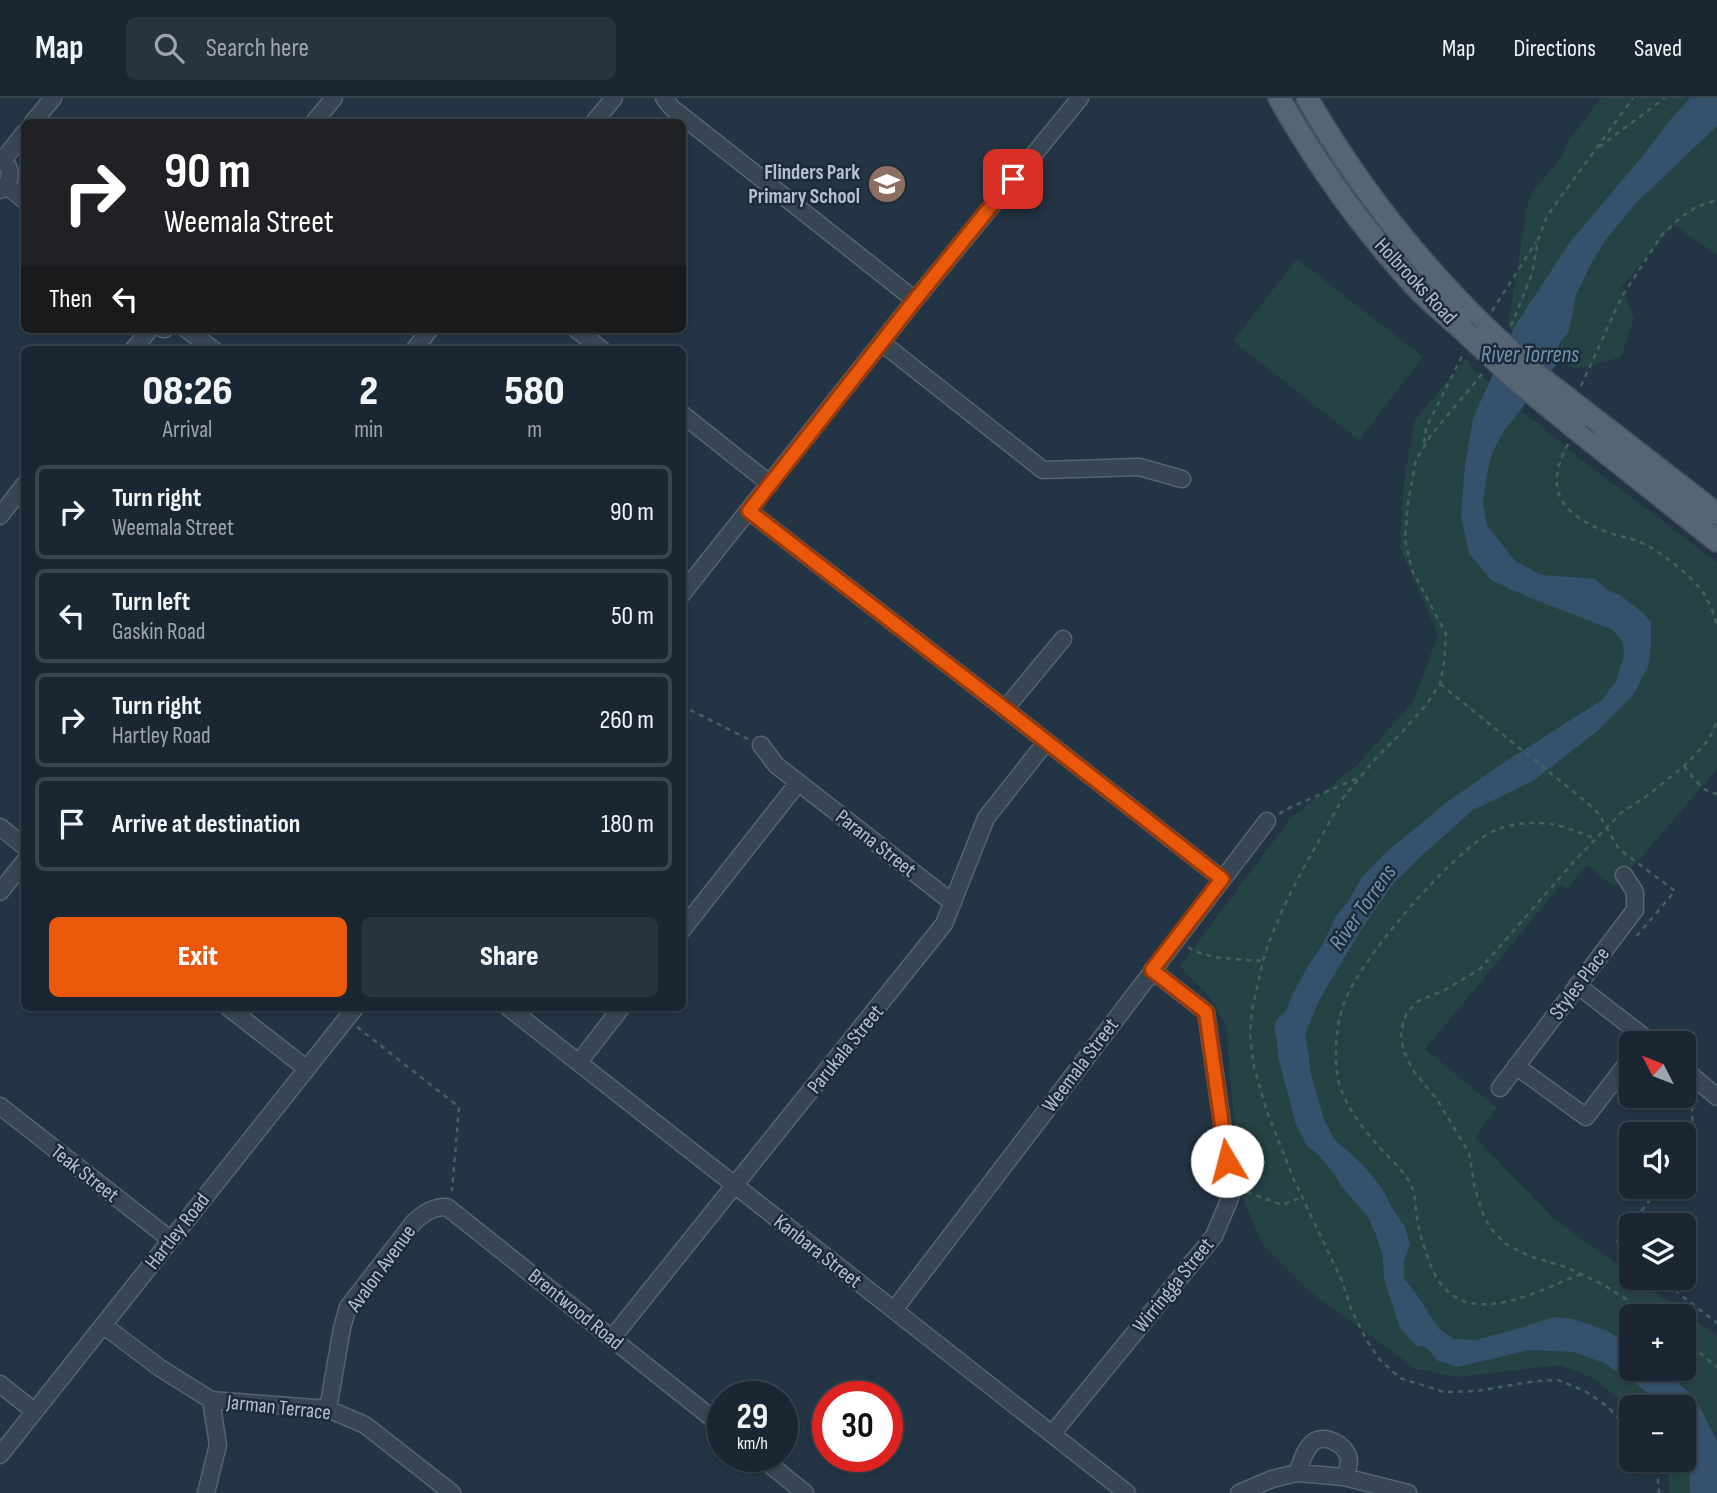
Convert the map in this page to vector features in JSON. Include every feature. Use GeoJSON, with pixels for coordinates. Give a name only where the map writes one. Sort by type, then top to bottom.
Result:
{"type":"FeatureCollection","features":[{"type":"Feature","properties":{"kind":"main road","name":"Holbrooks Road"},"geometry":{"type":"LineString","coordinates":[[1279,98],[1324,170],[1361,222],[1463,341],[1516,379],[1717,541]]}},
{"type":"Feature","properties":{"kind":"main road","name":"Holbrooks Road"},"geometry":{"type":"LineString","coordinates":[[1307,98],[1356,177],[1433,273],[1487,323],[1531,370],[1717,514]]}},
{"type":"Feature","properties":{"kind":"street"},"geometry":{"type":"LineString","coordinates":[[36,119],[53,98]]}},
{"type":"Feature","properties":{"kind":"street"},"geometry":{"type":"LineString","coordinates":[[316,119],[334,98]]}},
{"type":"Feature","properties":{"kind":"street"},"geometry":{"type":"LineString","coordinates":[[596,119],[614,98]]}},
{"type":"Feature","properties":{"kind":"street"},"geometry":{"type":"LineString","coordinates":[[664,98],[673,108],[915,300]]}},
{"type":"Feature","properties":{"kind":"street"},"geometry":{"type":"LineString","coordinates":[[686,589],[915,300],[1080,98]]}},
{"type":"Feature","properties":{"kind":"street"},"geometry":{"type":"LineString","coordinates":[[21,137],[2,159],[10,170],[10,179],[3,188],[21,198]]}},
{"type":"Feature","properties":{"kind":"street"},"geometry":{"type":"LineString","coordinates":[[191,333],[209,346]]}},
{"type":"Feature","properties":{"kind":"street"},"geometry":{"type":"LineString","coordinates":[[581,333],[597,346]]}},
{"type":"Feature","properties":{"kind":"street"},"geometry":{"type":"LineString","coordinates":[[882,343],[1043,470],[1139,467],[1182,479]]}},
{"type":"Feature","properties":{"kind":"street"},"geometry":{"type":"LineString","coordinates":[[686,417],[770,484]]}},
{"type":"Feature","properties":{"kind":"street"},"geometry":{"type":"LineString","coordinates":[[0,516],[21,489]]}},
{"type":"Feature","properties":{"kind":"street"},"geometry":{"type":"LineString","coordinates":[[749,511],[1222,879]]}},
{"type":"Feature","properties":{"kind":"street"},"geometry":{"type":"LineString","coordinates":[[1005,709],[1063,639]]}},
{"type":"Feature","properties":{"kind":"street","name":"Parukala Street"},"geometry":{"type":"LineString","coordinates":[[612,1338],[944,924],[986,818],[1046,741]]}},
{"type":"Feature","properties":{"kind":"street","name":"Parana Street"},"geometry":{"type":"LineString","coordinates":[[761,745],[776,765],[953,903]]}},
{"type":"Feature","properties":{"kind":"street"},"geometry":{"type":"LineString","coordinates":[[686,925],[798,783]]}},
{"type":"Feature","properties":{"kind":"street","name":"Weemala Street"},"geometry":{"type":"LineString","coordinates":[[894,1310],[1267,821]]}},
{"type":"Feature","properties":{"kind":"street"},"geometry":{"type":"LineString","coordinates":[[0,827],[21,844]]}},
{"type":"Feature","properties":{"kind":"street"},"geometry":{"type":"LineString","coordinates":[[0,892],[21,866]]}},
{"type":"Feature","properties":{"kind":"street","name":"Styles Place"},"geometry":{"type":"LineString","coordinates":[[1500,1087],[1635,910],[1635,892],[1624,875]]}},
{"type":"Feature","properties":{"kind":"street","name":"Wirringga Street"},"geometry":{"type":"LineString","coordinates":[[1052,1434],[1214,1236],[1230,1198],[1231,1185],[1206,1012],[1152,970]]}},
{"type":"Feature","properties":{"kind":"street"},"geometry":{"type":"LineString","coordinates":[[1577,985],[1634,1031]]}},
{"type":"Feature","properties":{"kind":"street"},"geometry":{"type":"LineString","coordinates":[[233,1011],[307,1069]]}},
{"type":"Feature","properties":{"kind":"street","name":"Kanbara Street"},"geometry":{"type":"LineString","coordinates":[[513,1011],[1127,1493]]}},
{"type":"Feature","properties":{"kind":"street"},"geometry":{"type":"LineString","coordinates":[[579,1062],[619,1011]]}},
{"type":"Feature","properties":{"kind":"street","name":"Hartley Road"},"geometry":{"type":"LineString","coordinates":[[0,1455],[351,1014]]}},
{"type":"Feature","properties":{"kind":"street"},"geometry":{"type":"LineString","coordinates":[[1516,1066],[1586,1117],[1619,1074]]}},
{"type":"Feature","properties":{"kind":"street"},"geometry":{"type":"LineString","coordinates":[[1696,1078],[1716,1093]]}},
{"type":"Feature","properties":{"kind":"street","name":"Teak Street"},"geometry":{"type":"LineString","coordinates":[[0,1106],[171,1240]]}},
{"type":"Feature","properties":{"kind":"street","name":"Brentwood Road"},"geometry":{"type":"LineString","coordinates":[[424,1213],[437,1207],[447,1207],[707,1414]]}},
{"type":"Feature","properties":{"kind":"street","name":"Avalon Avenue"},"geometry":{"type":"LineString","coordinates":[[328,1409],[348,1307],[424,1213]]}},
{"type":"Feature","properties":{"kind":"street","name":"Jarman Terrace"},"geometry":{"type":"LineString","coordinates":[[103,1325],[160,1368],[211,1400],[328,1409],[365,1425],[450,1492]]}},
{"type":"Feature","properties":{"kind":"street"},"geometry":{"type":"LineString","coordinates":[[0,1384],[34,1411]]}},
{"type":"Feature","properties":{"kind":"street"},"geometry":{"type":"LineString","coordinates":[[206,1493],[218,1445],[211,1400]]}},
{"type":"Feature","properties":{"kind":"street"},"geometry":{"type":"LineString","coordinates":[[1297,1473],[1305,1452],[1313,1442],[1323,1438],[1344,1449],[1349,1461],[1344,1477]]}},
{"type":"Feature","properties":{"kind":"street"},"geometry":{"type":"LineString","coordinates":[[779,1472],[805,1493]]}},
{"type":"Feature","properties":{"kind":"street"},"geometry":{"type":"LineString","coordinates":[[1239,1493],[1272,1479],[1297,1473],[1344,1477],[1408,1493]]}},
{"type":"Feature","properties":{"kind":"path"},"geometry":{"type":"LineString","coordinates":[[1508,331],[1532,274],[1538,240],[1547,216],[1633,98]]}},
{"type":"Feature","properties":{"kind":"path"},"geometry":{"type":"LineString","coordinates":[[1594,151],[1665,98]]}},
{"type":"Feature","properties":{"kind":"path"},"geometry":{"type":"LineString","coordinates":[[1574,402],[1621,298],[1661,236],[1696,206],[1717,200]]}},
{"type":"Feature","properties":{"kind":"path"},"geometry":{"type":"LineString","coordinates":[[1487,323],[1538,240]]}},
{"type":"Feature","properties":{"kind":"path"},"geometry":{"type":"LineString","coordinates":[[1424,447],[1426,428],[1463,341]]}},
{"type":"Feature","properties":{"kind":"path"},"geometry":{"type":"LineString","coordinates":[[1485,371],[1431,435],[1416,460],[1410,492],[1405,540],[1412,570],[1446,634],[1440,684],[1426,705],[1343,798],[1284,906],[1263,961],[1252,1010],[1250,1034],[1254,1067],[1266,1109],[1302,1197],[1342,1281],[1351,1309],[1380,1360],[1400,1378],[1444,1392],[1477,1391],[1558,1380],[1586,1391],[1619,1418]]}},
{"type":"Feature","properties":{"kind":"path"},"geometry":{"type":"LineString","coordinates":[[1576,429],[1561,457],[1555,482],[1562,503],[1581,519],[1609,533],[1642,543],[1669,560],[1705,594],[1716,615],[1717,627]]}},
{"type":"Feature","properties":{"kind":"path"},"geometry":{"type":"LineString","coordinates":[[1440,684],[1585,801],[1598,813],[1606,829]]}},
{"type":"Feature","properties":{"kind":"path"},"geometry":{"type":"LineString","coordinates":[[686,707],[761,745]]}},
{"type":"Feature","properties":{"kind":"path"},"geometry":{"type":"LineString","coordinates":[[1684,766],[1697,783],[1710,793],[1717,794]]}},
{"type":"Feature","properties":{"kind":"path"},"geometry":{"type":"LineString","coordinates":[[1267,821],[1289,808],[1362,776]]}},
{"type":"Feature","properties":{"kind":"path"},"geometry":{"type":"LineString","coordinates":[[1581,1274],[1527,1296],[1494,1304],[1471,1304],[1451,1294],[1435,1276],[1425,1249],[1416,1217],[1413,1190],[1402,1171],[1350,1112],[1338,1079],[1336,1046],[1343,1005],[1356,978],[1412,905],[1444,871],[1474,845],[1497,829],[1522,823],[1555,825],[1596,839]]}},
{"type":"Feature","properties":{"kind":"path"},"geometry":{"type":"LineString","coordinates":[[1177,938],[1196,952],[1263,961]]}},
{"type":"Feature","properties":{"kind":"path"},"geometry":{"type":"LineString","coordinates":[[351,1014],[459,1107],[452,1192]]}},
{"type":"Feature","properties":{"kind":"path"},"geometry":{"type":"LineString","coordinates":[[1231,1185],[1282,1205],[1302,1197]]}},
{"type":"Feature","properties":{"kind":"path"},"geometry":{"type":"LineString","coordinates":[[1640,1213],[1651,1199]]}},
{"type":"Feature","properties":{"kind":"path"},"geometry":{"type":"LineString","coordinates":[[1675,1290],[1717,1322]]}},
{"type":"Feature","properties":{"kind":"path"},"geometry":{"type":"LineString","coordinates":[[1696,1350],[1717,1367]]}},
{"type":"Feature","properties":{"kind":"path"},"geometry":{"type":"LineString","coordinates":[[1657,1472],[1659,1493]]}},
{"type":"Feature","properties":{"kind":"green space"},"geometry":{"type":"Polygon","coordinates":[[[1601,98],[1717,98],[1717,255],[1674,225],[1622,286],[1634,318],[1621,357],[1577,369],[1532,350],[1508,326],[1527,207],[1532,192],[1563,155],[1567,143],[1601,98]]]}},
{"type":"Feature","properties":{"kind":"green space"},"geometry":{"type":"Polygon","coordinates":[[[1297,259],[1423,357],[1359,440],[1233,341],[1297,259]]]}},
{"type":"Feature","properties":{"kind":"green space"},"geometry":{"type":"Polygon","coordinates":[[[1466,359],[1475,371],[1579,458],[1717,562],[1717,769],[1614,886],[1587,865],[1568,888],[1561,885],[1425,1049],[1497,1108],[1475,1137],[1555,1220],[1619,1265],[1619,1290],[1652,1290],[1672,1304],[1619,1304],[1619,1381],[1696,1381],[1696,1321],[1717,1336],[1717,1493],[1669,1493],[1669,1472],[1696,1472],[1696,1395],[1619,1395],[1619,1400],[1593,1378],[1560,1365],[1457,1377],[1416,1369],[1309,1291],[1263,1245],[1240,1193],[1226,1026],[1209,996],[1180,966],[1291,818],[1357,765],[1413,702],[1438,635],[1400,547],[1404,480],[1415,420],[1466,359]]]}},
{"type":"Feature","properties":{"kind":"water","name":"River Torrens"},"geometry":{"type":"Polygon","coordinates":[[[1690,98],[1717,98],[1717,126],[1637,202],[1607,238],[1591,264],[1576,295],[1569,331],[1559,344],[1556,365],[1504,431],[1492,453],[1483,504],[1487,525],[1515,561],[1541,575],[1595,579],[1643,613],[1651,622],[1648,667],[1633,695],[1596,732],[1536,779],[1473,810],[1394,883],[1361,930],[1328,985],[1305,1034],[1310,1071],[1324,1119],[1334,1139],[1362,1164],[1382,1188],[1405,1227],[1410,1245],[1404,1261],[1404,1279],[1439,1329],[1454,1339],[1476,1340],[1553,1317],[1573,1319],[1619,1338],[1619,1373],[1604,1363],[1574,1352],[1529,1350],[1458,1367],[1436,1360],[1423,1346],[1416,1346],[1400,1328],[1384,1279],[1383,1257],[1368,1217],[1319,1155],[1307,1146],[1295,1122],[1274,1029],[1277,1019],[1285,1012],[1336,916],[1362,877],[1384,854],[1447,802],[1602,700],[1616,681],[1624,656],[1623,642],[1613,630],[1491,580],[1469,553],[1461,515],[1465,466],[1473,418],[1515,326],[1570,242],[1690,98]]]}},
{"type":"Feature","properties":{"kind":"water","name":"River Torrens"},"geometry":{"type":"Polygon","coordinates":[[[1631,1381],[1676,1381],[1692,1395],[1651,1395],[1631,1381]]]}},
{"type":"Feature","properties":{"kind":"water","name":"River Torrens"},"geometry":{"type":"Polygon","coordinates":[[[1696,1400],[1717,1441],[1717,1493],[1690,1493],[1689,1472],[1696,1472],[1696,1400]]]}},
{"type":"Feature","properties":{"kind":"place","name":"Flinders Park Primary School"},"geometry":{"type":"Point","coordinates":[887,184]}},
{"type":"Feature","properties":{"kind":"route"},"geometry":{"type":"LineString","coordinates":[[1013,179],[749,511],[1222,879],[1152,970],[1206,1012],[1227,1161]]}}]}
